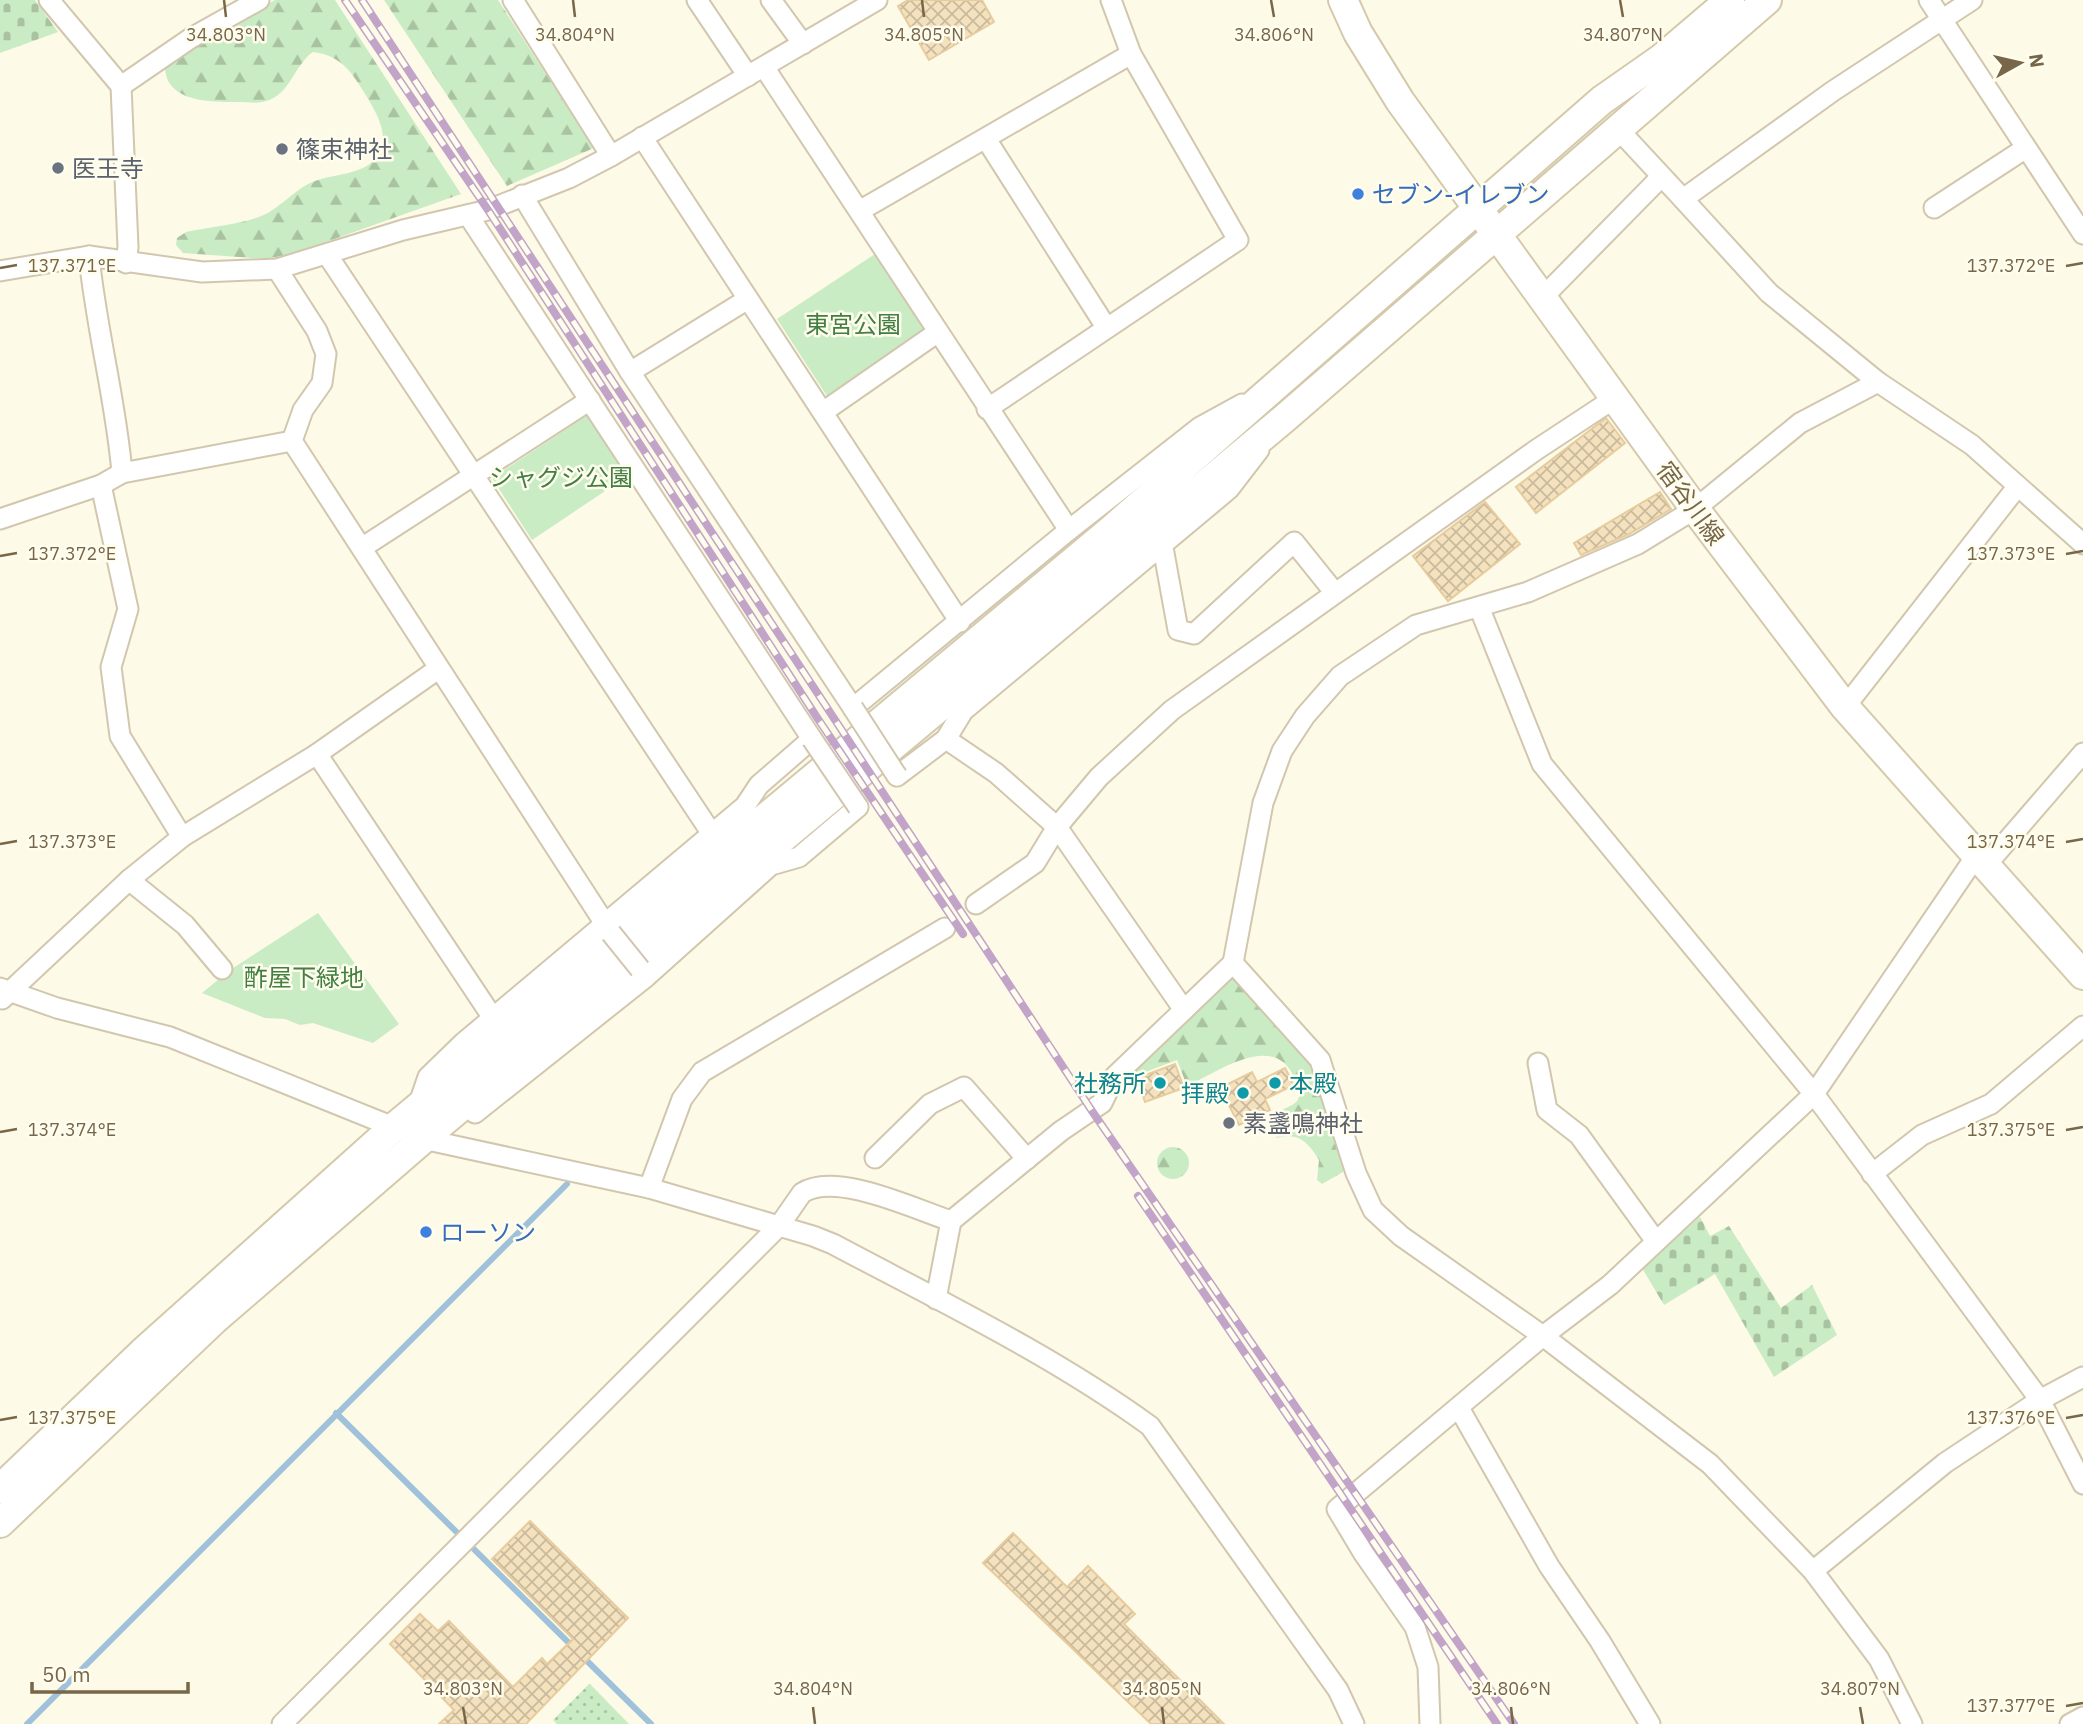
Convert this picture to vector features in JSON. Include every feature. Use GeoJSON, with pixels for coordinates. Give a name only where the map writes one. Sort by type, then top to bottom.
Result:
{"type":"FeatureCollection","features":[{"type":"Feature","properties":{"kind":"street"},"geometry":{"type":"LineString","coordinates":[[49,0],[121,86],[128,247],[126,262]]}},
{"type":"Feature","properties":{"kind":"street"},"geometry":{"type":"LineString","coordinates":[[121,86],[191,38],[260,0]]}},
{"type":"Feature","properties":{"kind":"street"},"geometry":{"type":"LineString","coordinates":[[513,0],[611,156]]}},
{"type":"Feature","properties":{"kind":"street"},"geometry":{"type":"LineString","coordinates":[[697,0],[756,71],[861,210],[1069,530]]}},
{"type":"Feature","properties":{"kind":"street"},"geometry":{"type":"LineString","coordinates":[[771,0],[803,44]]}},
{"type":"Feature","properties":{"kind":"street"},"geometry":{"type":"LineString","coordinates":[[0,271],[89,256],[202,272],[278,269],[328,256],[403,230],[468,215],[569,178],[611,156],[877,0]]}},
{"type":"Feature","properties":{"kind":"street"},"geometry":{"type":"LineString","coordinates":[[988,409],[1238,240],[1131,54],[1111,0]]}},
{"type":"Feature","properties":{"kind":"street","name":"宿谷川線"},"geometry":{"type":"LineString","coordinates":[[1343,0],[1358,33],[1400,101],[1544,296],[1695,509],[1845,707],[2083,975]]}},
{"type":"Feature","properties":{"kind":"street"},"geometry":{"type":"LineString","coordinates":[[0,1489],[143,1352],[392,1129],[1111,530],[1602,100],[1662,58],[1730,0]]}},
{"type":"Feature","properties":{"kind":"street"},"geometry":{"type":"LineString","coordinates":[[0,1523],[214,1320],[433,1130],[1286,417],[1767,0]]}},
{"type":"Feature","properties":{"kind":"street"},"geometry":{"type":"LineString","coordinates":[[1929,0],[2083,234]]}},
{"type":"Feature","properties":{"kind":"street"},"geometry":{"type":"LineString","coordinates":[[1683,199],[1799,114],[1972,0]]}},
{"type":"Feature","properties":{"kind":"street"},"geometry":{"type":"LineString","coordinates":[[861,210],[1131,54]]}},
{"type":"Feature","properties":{"kind":"street"},"geometry":{"type":"LineString","coordinates":[[1618,130],[1769,293],[1878,382],[1972,445],[2083,544]]}},
{"type":"Feature","properties":{"kind":"street"},"geometry":{"type":"LineString","coordinates":[[642,137],[960,622]]}},
{"type":"Feature","properties":{"kind":"street"},"geometry":{"type":"LineString","coordinates":[[986,139],[1106,327]]}},
{"type":"Feature","properties":{"kind":"street"},"geometry":{"type":"LineString","coordinates":[[1934,208],[2026,148]]}},
{"type":"Feature","properties":{"kind":"street"},"geometry":{"type":"LineString","coordinates":[[1544,296],[1661,177]]}},
{"type":"Feature","properties":{"kind":"street"},"geometry":{"type":"LineString","coordinates":[[522,195],[630,372],[897,776],[946,739],[963,712],[1162,542],[1229,489],[1286,417]]}},
{"type":"Feature","properties":{"kind":"street"},"geometry":{"type":"LineString","coordinates":[[433,1130],[474,1113],[771,865],[799,857],[858,807],[468,215]]}},
{"type":"Feature","properties":{"kind":"street"},"geometry":{"type":"LineString","coordinates":[[89,256],[102,356],[117,419],[122,472]]}},
{"type":"Feature","properties":{"kind":"street"},"geometry":{"type":"LineString","coordinates":[[328,256],[712,834]]}},
{"type":"Feature","properties":{"kind":"street"},"geometry":{"type":"LineString","coordinates":[[278,269],[317,331],[326,354],[322,383],[303,411],[292,441]]}},
{"type":"Feature","properties":{"kind":"street"},"geometry":{"type":"LineString","coordinates":[[630,372],[748,299]]}},
{"type":"Feature","properties":{"kind":"street"},"geometry":{"type":"LineString","coordinates":[[823,412],[938,332]]}},
{"type":"Feature","properties":{"kind":"street"},"geometry":{"type":"LineString","coordinates":[[936,1299],[951,1221],[1102,1102],[1115,1076],[1233,963],[1263,803],[1282,751],[1305,716],[1340,676],[1416,625],[1528,592],[1638,544],[1695,509],[1801,423],[1878,382]]}},
{"type":"Feature","properties":{"kind":"street"},"geometry":{"type":"LineString","coordinates":[[853,708],[1069,530],[1200,427],[1270,390]]}},
{"type":"Feature","properties":{"kind":"street"},"geometry":{"type":"LineString","coordinates":[[976,904],[1035,863],[1057,827],[1099,777],[1172,710],[1615,398]]}},
{"type":"Feature","properties":{"kind":"street"},"geometry":{"type":"LineString","coordinates":[[363,547],[590,400]]}},
{"type":"Feature","properties":{"kind":"street"},"geometry":{"type":"LineString","coordinates":[[0,519],[101,485],[122,472],[292,441]]}},
{"type":"Feature","properties":{"kind":"street"},"geometry":{"type":"LineString","coordinates":[[292,441],[607,928],[643,973]]}},
{"type":"Feature","properties":{"kind":"street"},"geometry":{"type":"LineString","coordinates":[[101,485],[128,609],[111,667],[120,736],[182,837]]}},
{"type":"Feature","properties":{"kind":"street"},"geometry":{"type":"LineString","coordinates":[[1845,707],[2017,487]]}},
{"type":"Feature","properties":{"kind":"street"},"geometry":{"type":"LineString","coordinates":[[1162,542],[1178,630],[1194,634],[1294,542],[1335,593]]}},
{"type":"Feature","properties":{"kind":"street"},"geometry":{"type":"LineString","coordinates":[[1479,607],[1542,764],[1814,1094],[2040,1399],[2083,1483]]}},
{"type":"Feature","properties":{"kind":"street"},"geometry":{"type":"LineString","coordinates":[[3,993],[129,880],[182,837],[317,754],[438,669]]}},
{"type":"Feature","properties":{"kind":"street"},"geometry":{"type":"LineString","coordinates":[[418,1107],[428,1077],[493,1018],[607,928],[745,806],[759,785],[813,739]]}},
{"type":"Feature","properties":{"kind":"street"},"geometry":{"type":"LineString","coordinates":[[946,739],[996,773],[1057,827],[1096,878],[1184,1010]]}},
{"type":"Feature","properties":{"kind":"street"},"geometry":{"type":"LineString","coordinates":[[1430,1724],[1428,1667],[1415,1627],[1363,1554],[1337,1509],[1543,1336],[1610,1285],[1814,1094],[1982,859],[2083,753]]}},
{"type":"Feature","properties":{"kind":"street"},"geometry":{"type":"LineString","coordinates":[[317,754],[493,1018]]}},
{"type":"Feature","properties":{"kind":"street"},"geometry":{"type":"LineString","coordinates":[[129,880],[185,925],[222,969]]}},
{"type":"Feature","properties":{"kind":"street"},"geometry":{"type":"LineString","coordinates":[[649,1188],[682,1099],[702,1072],[945,928]]}},
{"type":"Feature","properties":{"kind":"street"},"geometry":{"type":"LineString","coordinates":[[1233,963],[1320,1060],[1356,1173],[1373,1210],[1401,1236],[1543,1336],[1710,1464],[1813,1571],[1879,1659],[1912,1724]]}},
{"type":"Feature","properties":{"kind":"street"},"geometry":{"type":"LineString","coordinates":[[3,993],[170,1037],[392,1129],[433,1130],[649,1188],[833,1244],[1039,1354],[1110,1397],[1150,1426],[1338,1690],[1354,1724]]}},
{"type":"Feature","properties":{"kind":"street"},"geometry":{"type":"LineString","coordinates":[[1872,1174],[1922,1135],[1991,1104],[2083,1026]]}},
{"type":"Feature","properties":{"kind":"street"},"geometry":{"type":"LineString","coordinates":[[1538,1063],[1547,1110],[1579,1135],[1655,1240]]}},
{"type":"Feature","properties":{"kind":"street"},"geometry":{"type":"LineString","coordinates":[[875,1158],[930,1104],[964,1087],[1027,1159]]}},
{"type":"Feature","properties":{"kind":"street"},"geometry":{"type":"LineString","coordinates":[[282,1724],[779,1226],[802,1193],[826,1186],[855,1189],[951,1221]]}},
{"type":"Feature","properties":{"kind":"street"},"geometry":{"type":"LineString","coordinates":[[1813,1571],[1945,1463],[2040,1399],[2083,1377]]}},
{"type":"Feature","properties":{"kind":"street"},"geometry":{"type":"LineString","coordinates":[[1459,1408],[1549,1566],[1600,1641],[1650,1724]]}},
{"type":"Feature","properties":{"kind":"street"},"geometry":{"type":"LineString","coordinates":[[1338,1690],[1349,1698],[1368,1724]]}},
{"type":"Feature","properties":{"kind":"street"},"geometry":{"type":"LineString","coordinates":[[2070,1724],[2083,1717]]}},
{"type":"Feature","properties":{"kind":"green space"},"geometry":{"type":"Polygon","coordinates":[[[0,0],[35,0],[58,32],[0,53],[0,0]]]}},
{"type":"Feature","properties":{"kind":"green space"},"geometry":{"type":"Polygon","coordinates":[[[275,0],[335,0],[461,194],[295,253],[267,259],[183,253],[176,245],[177,238],[186,232],[259,217],[310,183],[365,167],[377,157],[381,149],[381,126],[367,97],[346,67],[323,54],[313,52],[281,92],[263,102],[216,102],[192,98],[173,88],[167,79],[165,67],[191,45],[275,0]]]}},
{"type":"Feature","properties":{"kind":"green space"},"geometry":{"type":"Polygon","coordinates":[[[384,0],[498,0],[594,148],[507,186],[384,0]]]}},
{"type":"Feature","properties":{"kind":"green space","name":"東宮公園"},"geometry":{"type":"Polygon","coordinates":[[[878,252],[929,328],[827,396],[777,319],[878,252]]]}},
{"type":"Feature","properties":{"kind":"green space","name":"シャグジ公園"},"geometry":{"type":"Polygon","coordinates":[[[589,414],[629,475],[532,540],[492,478],[589,414]]]}},
{"type":"Feature","properties":{"kind":"green space","name":"酢屋下緑地"},"geometry":{"type":"Polygon","coordinates":[[[318,913],[399,1024],[373,1043],[313,1023],[300,1025],[285,1019],[265,1018],[202,993],[230,970],[318,913]]]}},
{"type":"Feature","properties":{"kind":"green space"},"geometry":{"type":"Polygon","coordinates":[[[1234,975],[1314,1067],[1346,1165],[1343,1172],[1322,1184],[1317,1180],[1319,1160],[1311,1148],[1302,1140],[1291,1136],[1277,1138],[1271,1130],[1270,1118],[1295,1103],[1299,1094],[1293,1075],[1284,1063],[1272,1057],[1243,1059],[1187,1086],[1177,1060],[1135,1076],[1110,1092],[1234,975]]]}},
{"type":"Feature","properties":{"kind":"green space"},"geometry":{"type":"Polygon","coordinates":[[[1173,1147],[1184,1152],[1189,1163],[1184,1174],[1173,1179],[1162,1174],[1157,1163],[1162,1152],[1173,1147]]]}},
{"type":"Feature","properties":{"kind":"green space"},"geometry":{"type":"Polygon","coordinates":[[[1700,1217],[1710,1236],[1729,1226],[1781,1308],[1812,1285],[1837,1335],[1774,1377],[1715,1274],[1664,1305],[1642,1268],[1700,1217]]]}},
{"type":"Feature","properties":{"kind":"green space"},"geometry":{"type":"Polygon","coordinates":[[[589,1684],[629,1724],[557,1724],[553,1720],[589,1684]]]}},
{"type":"Feature","properties":{"kind":"building"},"geometry":{"type":"Polygon","coordinates":[[[908,0],[982,0],[994,22],[929,60],[898,6],[908,0]]]}},
{"type":"Feature","properties":{"kind":"building"},"geometry":{"type":"Polygon","coordinates":[[[1606,418],[1625,443],[1536,513],[1516,487],[1606,418]]]}},
{"type":"Feature","properties":{"kind":"building"},"geometry":{"type":"Polygon","coordinates":[[[1660,492],[1671,509],[1629,534],[1581,555],[1574,543],[1660,492]]]}},
{"type":"Feature","properties":{"kind":"building"},"geometry":{"type":"Polygon","coordinates":[[[1485,502],[1520,544],[1448,601],[1413,556],[1485,502]]]}},
{"type":"Feature","properties":{"kind":"building","name":"社務所"},"geometry":{"type":"Polygon","coordinates":[[[1175,1064],[1184,1088],[1145,1102],[1137,1078],[1175,1064]]]}},
{"type":"Feature","properties":{"kind":"building","name":"拝殿"},"geometry":{"type":"Polygon","coordinates":[[[1285,1068],[1294,1085],[1265,1099],[1270,1110],[1239,1125],[1220,1088],[1252,1072],[1257,1082],[1285,1068]]]}},
{"type":"Feature","properties":{"kind":"building"},"geometry":{"type":"Polygon","coordinates":[[[530,1521],[628,1618],[526,1724],[439,1724],[454,1710],[390,1644],[420,1614],[438,1631],[449,1621],[513,1687],[542,1658],[547,1664],[573,1639],[492,1559],[530,1521]]]}},
{"type":"Feature","properties":{"kind":"building"},"geometry":{"type":"Polygon","coordinates":[[[1013,1533],[1067,1587],[1088,1566],[1135,1614],[1124,1624],[1224,1724],[1151,1724],[983,1563],[1013,1533]]]}},
{"type":"Feature","properties":{"kind":"waterway"},"geometry":{"type":"LineString","coordinates":[[27,1724],[567,1184]]}},
{"type":"Feature","properties":{"kind":"waterway"},"geometry":{"type":"LineString","coordinates":[[336,1413],[574,1648]]}},
{"type":"Feature","properties":{"kind":"waterway"},"geometry":{"type":"LineString","coordinates":[[582,1656],[651,1724]]}},
{"type":"Feature","properties":{"kind":"railway"},"geometry":{"type":"LineString","coordinates":[[345,0],[488,210],[818,719],[963,934]]}},
{"type":"Feature","properties":{"kind":"railway"},"geometry":{"type":"LineString","coordinates":[[362,0],[1092,1111],[1514,1724]]}},
{"type":"Feature","properties":{"kind":"railway"},"geometry":{"type":"LineString","coordinates":[[1138,1196],[1497,1724]]}},
{"type":"Feature","properties":{"kind":"place","name":"篠束神社"},"geometry":{"type":"Point","coordinates":[282,149]}},
{"type":"Feature","properties":{"kind":"place","name":"医王寺"},"geometry":{"type":"Point","coordinates":[58,168]}},
{"type":"Feature","properties":{"kind":"place","name":"セブン-イレブン"},"geometry":{"type":"Point","coordinates":[1358,194]}},
{"type":"Feature","properties":{"kind":"place","name":"社務所"},"geometry":{"type":"Point","coordinates":[1160,1083]}},
{"type":"Feature","properties":{"kind":"place","name":"本殿"},"geometry":{"type":"Point","coordinates":[1275,1083]}},
{"type":"Feature","properties":{"kind":"place","name":"拝殿"},"geometry":{"type":"Point","coordinates":[1243,1093]}},
{"type":"Feature","properties":{"kind":"place","name":"素盞鳴神社"},"geometry":{"type":"Point","coordinates":[1229,1123]}},
{"type":"Feature","properties":{"kind":"place","name":"ローソン"},"geometry":{"type":"Point","coordinates":[426,1232]}}]}
